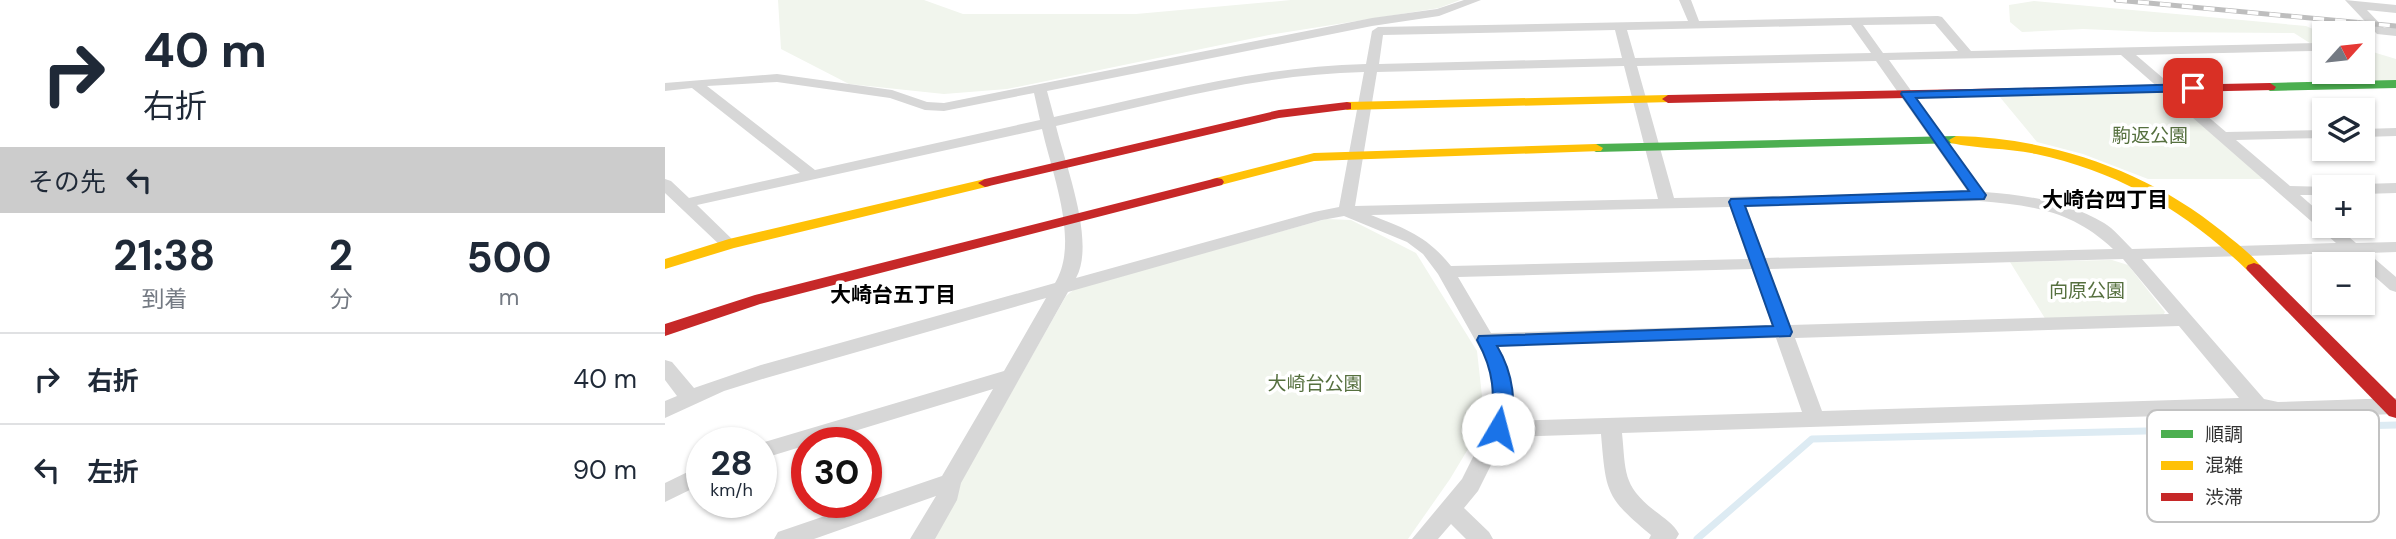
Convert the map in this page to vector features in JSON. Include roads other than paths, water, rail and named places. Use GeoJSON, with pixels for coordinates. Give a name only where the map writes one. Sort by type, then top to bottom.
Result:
{"type":"FeatureCollection","features":[{"type":"Feature","properties":{"kind":"street"},"geometry":{"type":"LineString","coordinates":[[665,88],[777,78],[892,94],[925,106],[944,107],[1284,39],[1439,12],[1475,0]]}},
{"type":"Feature","properties":{"kind":"street"},"geometry":{"type":"LineString","coordinates":[[1685,0],[1695,25]]}},
{"type":"Feature","properties":{"kind":"street"},"geometry":{"type":"LineString","coordinates":[[2352,2],[2396,9]]}},
{"type":"Feature","properties":{"kind":"street"},"geometry":{"type":"LineString","coordinates":[[2352,2],[2381,31],[2396,32]]}},
{"type":"Feature","properties":{"kind":"street"},"geometry":{"type":"LineString","coordinates":[[1346,211],[1378,31],[1938,20],[1968,54]]}},
{"type":"Feature","properties":{"kind":"street"},"geometry":{"type":"LineString","coordinates":[[1855,22],[1979,195]]}},
{"type":"Feature","properties":{"kind":"street"},"geometry":{"type":"LineString","coordinates":[[1620,26],[1667,203]]}},
{"type":"Feature","properties":{"kind":"street"},"geometry":{"type":"LineString","coordinates":[[685,203],[1247,79],[1317,69],[2312,47]]}},
{"type":"Feature","properties":{"kind":"street"},"geometry":{"type":"LineString","coordinates":[[2124,51],[2312,214]]}},
{"type":"Feature","properties":{"kind":"street"},"geometry":{"type":"LineString","coordinates":[[695,84],[812,175]]}},
{"type":"Feature","properties":{"kind":"street"},"geometry":{"type":"LineString","coordinates":[[665,264],[729,244],[1279,114],[1340,106],[2372,84]]}},
{"type":"Feature","properties":{"kind":"street"},"geometry":{"type":"LineString","coordinates":[[2375,84],[2396,84]]}},
{"type":"Feature","properties":{"kind":"street"},"geometry":{"type":"LineString","coordinates":[[922,539],[946,500],[950,482],[1071,271],[1075,253],[1071,219],[1040,89]]}},
{"type":"Feature","properties":{"kind":"street"},"geometry":{"type":"LineString","coordinates":[[2375,133],[2396,132]]}},
{"type":"Feature","properties":{"kind":"street"},"geometry":{"type":"LineString","coordinates":[[2223,136],[2312,134]]}},
{"type":"Feature","properties":{"kind":"street"},"geometry":{"type":"LineString","coordinates":[[665,330],[755,300],[1314,157],[1940,141],[2016,146],[2095,166],[2163,195],[2199,218],[2236,251],[2394,408]]}},
{"type":"Feature","properties":{"kind":"street"},"geometry":{"type":"LineString","coordinates":[[665,184],[729,244]]}},
{"type":"Feature","properties":{"kind":"street"},"geometry":{"type":"LineString","coordinates":[[2375,189],[2396,188]]}},
{"type":"Feature","properties":{"kind":"street"},"geometry":{"type":"LineString","coordinates":[[2286,191],[2312,190]]}},
{"type":"Feature","properties":{"kind":"street"},"geometry":{"type":"LineString","coordinates":[[665,410],[761,372],[1320,215],[1346,211],[1979,195],[2029,200],[2057,208],[2099,227],[2128,254],[2257,405]]}},
{"type":"Feature","properties":{"kind":"street"},"geometry":{"type":"LineString","coordinates":[[1736,202],[1815,419]]}},
{"type":"Feature","properties":{"kind":"street"},"geometry":{"type":"LineString","coordinates":[[1346,211],[1413,238],[1429,250],[1446,272],[1498,363],[1503,386],[1503,407],[1498,429],[1470,485],[1424,539]]}},
{"type":"Feature","properties":{"kind":"street"},"geometry":{"type":"LineString","coordinates":[[2340,238],[2396,286]]}},
{"type":"Feature","properties":{"kind":"street"},"geometry":{"type":"LineString","coordinates":[[1446,272],[2396,247]]}},
{"type":"Feature","properties":{"kind":"street"},"geometry":{"type":"LineString","coordinates":[[1486,340],[2185,320]]}},
{"type":"Feature","properties":{"kind":"street"},"geometry":{"type":"LineString","coordinates":[[665,367],[691,398]]}},
{"type":"Feature","properties":{"kind":"street"},"geometry":{"type":"LineString","coordinates":[[777,445],[1011,376]]}},
{"type":"Feature","properties":{"kind":"street"},"geometry":{"type":"LineString","coordinates":[[1498,429],[2257,405],[2278,410],[2394,408]]}},
{"type":"Feature","properties":{"kind":"street"},"geometry":{"type":"LineString","coordinates":[[1611,425],[1616,483],[1631,505],[1667,534],[1661,539]]}},
{"type":"Feature","properties":{"kind":"street"},"geometry":{"type":"LineString","coordinates":[[665,493],[686,482]]}},
{"type":"Feature","properties":{"kind":"street"},"geometry":{"type":"LineString","coordinates":[[786,539],[950,482]]}},
{"type":"Feature","properties":{"kind":"street"},"geometry":{"type":"LineString","coordinates":[[1451,509],[1481,539]]}},
{"type":"Feature","properties":{"kind":"waterway"},"geometry":{"type":"LineString","coordinates":[[2379,425],[2396,425]]}},
{"type":"Feature","properties":{"kind":"waterway"},"geometry":{"type":"LineString","coordinates":[[1697,539],[1812,439],[2147,431]]}},
{"type":"Feature","properties":{"kind":"railway"},"geometry":{"type":"LineString","coordinates":[[2116,0],[2396,26]]}},
{"type":"Feature","properties":{"kind":"district","name":"大崎台四丁目"},"geometry":{"type":"Point","coordinates":[2105,200]}},
{"type":"Feature","properties":{"kind":"district","name":"大崎台五丁目"},"geometry":{"type":"Point","coordinates":[893,295]}},
{"type":"Feature","properties":{"kind":"park label","name":"駒返公園"},"geometry":{"type":"Point","coordinates":[2150,135]}},
{"type":"Feature","properties":{"kind":"park label","name":"向原公園"},"geometry":{"type":"Point","coordinates":[2087,290]}},
{"type":"Feature","properties":{"kind":"park label","name":"大崎台公園"},"geometry":{"type":"Point","coordinates":[1315,383]}}]}
